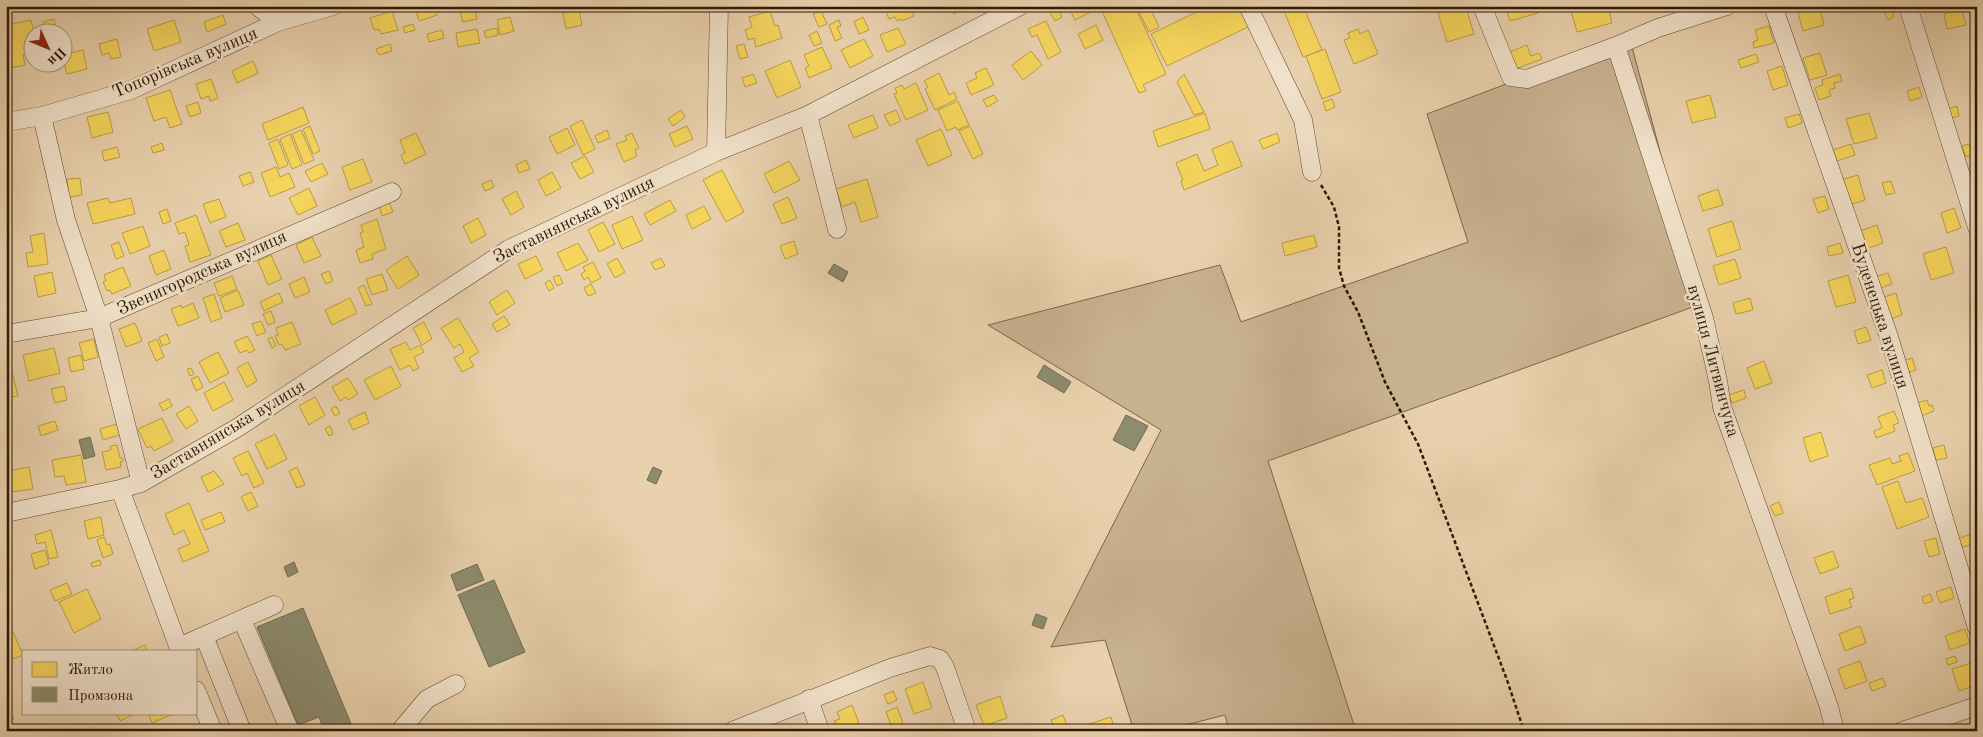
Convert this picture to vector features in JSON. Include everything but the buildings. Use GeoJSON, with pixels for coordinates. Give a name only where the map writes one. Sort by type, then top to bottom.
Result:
{"type":"FeatureCollection","features":[{"type":"Feature","properties":{"kind":"street"},"geometry":{"type":"LineString","coordinates":[[257,6],[278,22]]}},
{"type":"Feature","properties":{"kind":"street","name":"Топорівська вулиця"},"geometry":{"type":"LineString","coordinates":[[6,122],[42,116],[131,90],[278,22],[333,6]]}},
{"type":"Feature","properties":{"kind":"street"},"geometry":{"type":"LineString","coordinates":[[716,152],[719,6]]}},
{"type":"Feature","properties":{"kind":"street","name":"Заставнянська вулиця"},"geometry":{"type":"LineString","coordinates":[[6,513],[141,483],[237,428],[509,249],[716,152],[808,115],[1020,6]]}},
{"type":"Feature","properties":{"kind":"street"},"geometry":{"type":"LineString","coordinates":[[1248,6],[1303,120],[1312,172]]}},
{"type":"Feature","properties":{"kind":"street"},"geometry":{"type":"LineString","coordinates":[[1482,6],[1511,77],[1527,79],[1616,46],[1658,28],[1727,6]]}},
{"type":"Feature","properties":{"kind":"street","name":"Буденецька вулиця"},"geometry":{"type":"LineString","coordinates":[[1773,6],[1889,337],[1977,628]]}},
{"type":"Feature","properties":{"kind":"street"},"geometry":{"type":"LineString","coordinates":[[1908,6],[1977,227]]}},
{"type":"Feature","properties":{"kind":"street","name":"вулиця Литвинчука"},"geometry":{"type":"LineString","coordinates":[[1616,46],[1704,318],[1722,408],[1836,731]]}},
{"type":"Feature","properties":{"kind":"street"},"geometry":{"type":"LineString","coordinates":[[808,115],[837,229]]}},
{"type":"Feature","properties":{"kind":"street"},"geometry":{"type":"LineString","coordinates":[[42,116],[66,220],[99,318],[141,483]]}},
{"type":"Feature","properties":{"kind":"street","name":"Звенигородська вулиця"},"geometry":{"type":"LineString","coordinates":[[6,334],[99,318],[392,192]]}},
{"type":"Feature","properties":{"kind":"street"},"geometry":{"type":"LineString","coordinates":[[120,489],[180,649],[204,636],[274,605]]}},
{"type":"Feature","properties":{"kind":"street"},"geometry":{"type":"LineString","coordinates":[[242,620],[290,731]]}},
{"type":"Feature","properties":{"kind":"street"},"geometry":{"type":"LineString","coordinates":[[204,636],[242,731]]}},
{"type":"Feature","properties":{"kind":"street"},"geometry":{"type":"LineString","coordinates":[[732,731],[890,668],[930,656],[940,659],[945,667],[967,731]]}},
{"type":"Feature","properties":{"kind":"street"},"geometry":{"type":"LineString","coordinates":[[400,731],[427,699],[456,684]]}},
{"type":"Feature","properties":{"kind":"street"},"geometry":{"type":"LineString","coordinates":[[198,695],[213,731]]}},
{"type":"Feature","properties":{"kind":"street"},"geometry":{"type":"LineString","coordinates":[[809,699],[820,731]]}},
{"type":"Feature","properties":{"kind":"street"},"geometry":{"type":"LineString","coordinates":[[1902,731],[1977,706]]}},
{"type":"Feature","properties":{"kind":"path"},"geometry":{"type":"LineString","coordinates":[[1312,172],[1334,207],[1340,227],[1339,268],[1344,286],[1358,312],[1385,382],[1418,444],[1507,680],[1524,731]]}},
{"type":"Feature","properties":{"kind":"shaded area"},"geometry":{"type":"Polygon","coordinates":[[[1632,47],[1701,304],[1268,461],[1356,731],[1229,731],[1225,715],[1162,731],[1134,731],[1105,640],[1051,647],[1161,430],[988,325],[1220,265],[1241,322],[1468,242],[1427,114],[1522,78],[1632,47]]]}}]}
